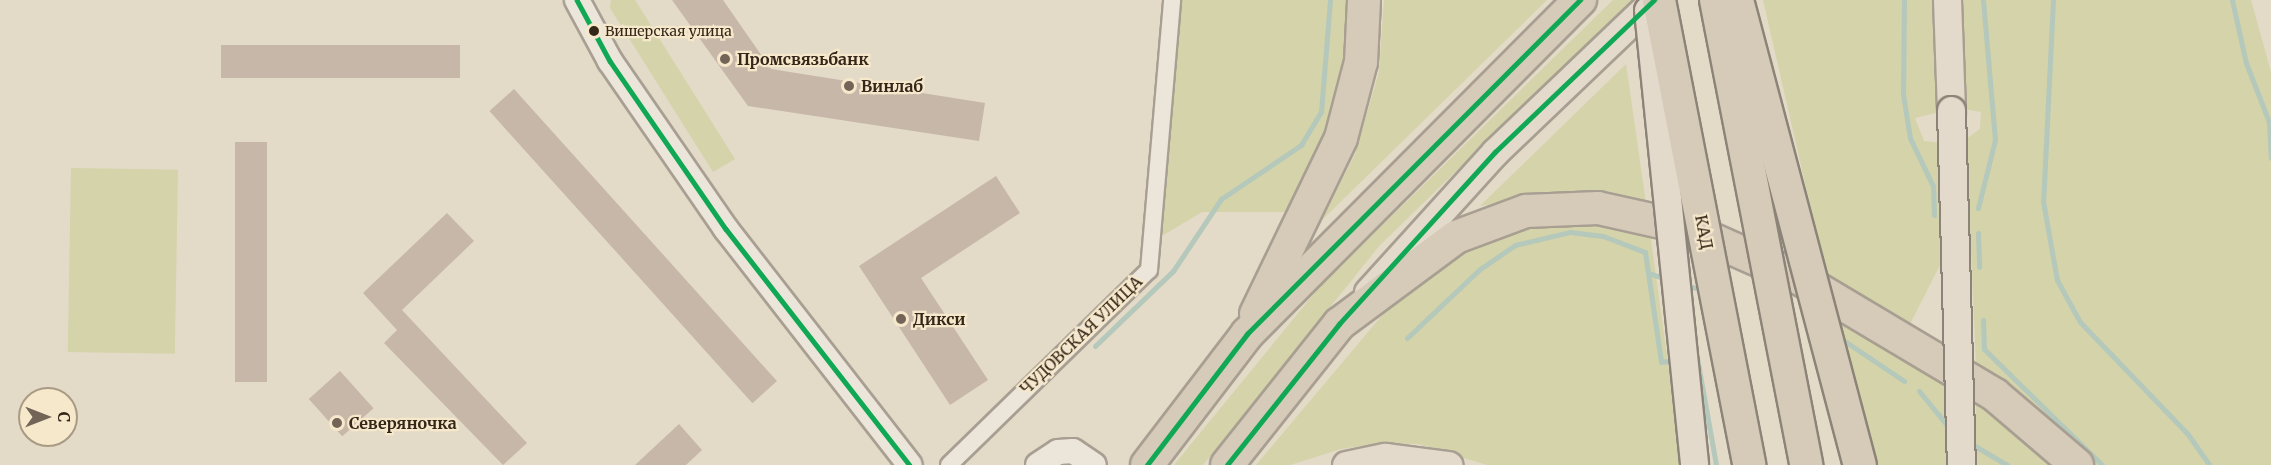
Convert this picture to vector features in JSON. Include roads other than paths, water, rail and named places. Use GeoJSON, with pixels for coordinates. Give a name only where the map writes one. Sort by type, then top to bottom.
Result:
{"type":"FeatureCollection","features":[{"type":"Feature","properties":{"kind":"highway"},"geometry":{"type":"LineString","coordinates":[[1247,334],[1341,138],[1361,62],[1364,0]]}},
{"type":"Feature","properties":{"kind":"highway"},"geometry":{"type":"LineString","coordinates":[[1147,465],[1247,334],[1580,0]]}},
{"type":"Feature","properties":{"kind":"highway","name":"КАД"},"geometry":{"type":"LineString","coordinates":[[1659,0],[1749,465]]}},
{"type":"Feature","properties":{"kind":"highway"},"geometry":{"type":"LineString","coordinates":[[1716,0],[1806,465]]}},
{"type":"Feature","properties":{"kind":"highway"},"geometry":{"type":"LineString","coordinates":[[1737,0],[1860,465]]}},
{"type":"Feature","properties":{"kind":"highway"},"geometry":{"type":"LineString","coordinates":[[1227,465],[1339,324],[1456,237],[1526,211],[1598,208],[1684,227],[1799,278],[1995,395],[2077,465]]}},
{"type":"Feature","properties":{"kind":"main road"},"geometry":{"type":"LineString","coordinates":[[1647,0],[1694,465]]}},
{"type":"Feature","properties":{"kind":"main road"},"geometry":{"type":"LineString","coordinates":[[1339,324],[1495,152],[1654,0]]}},
{"type":"Feature","properties":{"kind":"main road"},"geometry":{"type":"LineString","coordinates":[[1947,0],[1962,465]]}},
{"type":"Feature","properties":{"kind":"main road"},"geometry":{"type":"LineString","coordinates":[[1346,465],[1385,457],[1448,465]]}},
{"type":"Feature","properties":{"kind":"street"},"geometry":{"type":"LineString","coordinates":[[577,0],[598,40],[726,229],[910,465]]}},
{"type":"Feature","properties":{"kind":"street"},"geometry":{"type":"LineString","coordinates":[[593,0],[598,40]]}},
{"type":"Feature","properties":{"kind":"street","name":"ЧУДОВСКАЯ УЛИЦА"},"geometry":{"type":"LineString","coordinates":[[949,465],[1149,270],[1172,0]]}},
{"type":"Feature","properties":{"kind":"street"},"geometry":{"type":"LineString","coordinates":[[1038,465],[1058,452],[1072,451],[1094,465]]}},
{"type":"Feature","properties":{"kind":"waterway"},"geometry":{"type":"LineString","coordinates":[[1095,346],[1173,271],[1221,199],[1301,145],[1321,112],[1330,0]]}},
{"type":"Feature","properties":{"kind":"waterway"},"geometry":{"type":"LineString","coordinates":[[1904,0],[1903,94],[1910,138],[1933,186],[1934,215]]}},
{"type":"Feature","properties":{"kind":"waterway"},"geometry":{"type":"LineString","coordinates":[[1978,208],[1995,140],[1983,0]]}},
{"type":"Feature","properties":{"kind":"waterway"},"geometry":{"type":"LineString","coordinates":[[2053,0],[2043,201],[2057,280],[2080,322],[2187,433],[2209,465]]}},
{"type":"Feature","properties":{"kind":"waterway"},"geometry":{"type":"LineString","coordinates":[[2232,0],[2246,63],[2269,122],[2271,158]]}},
{"type":"Feature","properties":{"kind":"waterway"},"geometry":{"type":"LineString","coordinates":[[1407,338],[1480,269],[1515,245],[1570,232],[1603,236],[1645,252],[1661,362],[1675,360]]}},
{"type":"Feature","properties":{"kind":"waterway"},"geometry":{"type":"LineString","coordinates":[[1978,233],[1979,267]]}},
{"type":"Feature","properties":{"kind":"waterway"},"geometry":{"type":"LineString","coordinates":[[1648,273],[1666,279]]}},
{"type":"Feature","properties":{"kind":"waterway"},"geometry":{"type":"LineString","coordinates":[[1684,284],[1704,291]]}},
{"type":"Feature","properties":{"kind":"waterway"},"geometry":{"type":"LineString","coordinates":[[1983,320],[1984,349],[2102,465]]}},
{"type":"Feature","properties":{"kind":"waterway"},"geometry":{"type":"LineString","coordinates":[[1846,342],[1904,381]]}},
{"type":"Feature","properties":{"kind":"waterway"},"geometry":{"type":"LineString","coordinates":[[1690,358],[1697,358],[1716,465]]}},
{"type":"Feature","properties":{"kind":"waterway"},"geometry":{"type":"LineString","coordinates":[[1919,391],[1952,431]]}},
{"type":"Feature","properties":{"kind":"waterway"},"geometry":{"type":"LineString","coordinates":[[1970,443],[2007,465]]}},
{"type":"Feature","properties":{"kind":"place","name":"Вишерская улица"},"geometry":{"type":"Point","coordinates":[594,31]}},
{"type":"Feature","properties":{"kind":"place","name":"Промсвязьбанк"},"geometry":{"type":"Point","coordinates":[725,59]}},
{"type":"Feature","properties":{"kind":"place","name":"Винлаб"},"geometry":{"type":"Point","coordinates":[849,86]}},
{"type":"Feature","properties":{"kind":"place","name":"Дикси"},"geometry":{"type":"Point","coordinates":[901,319]}},
{"type":"Feature","properties":{"kind":"place","name":"Северяночка"},"geometry":{"type":"Point","coordinates":[337,423]}}]}
